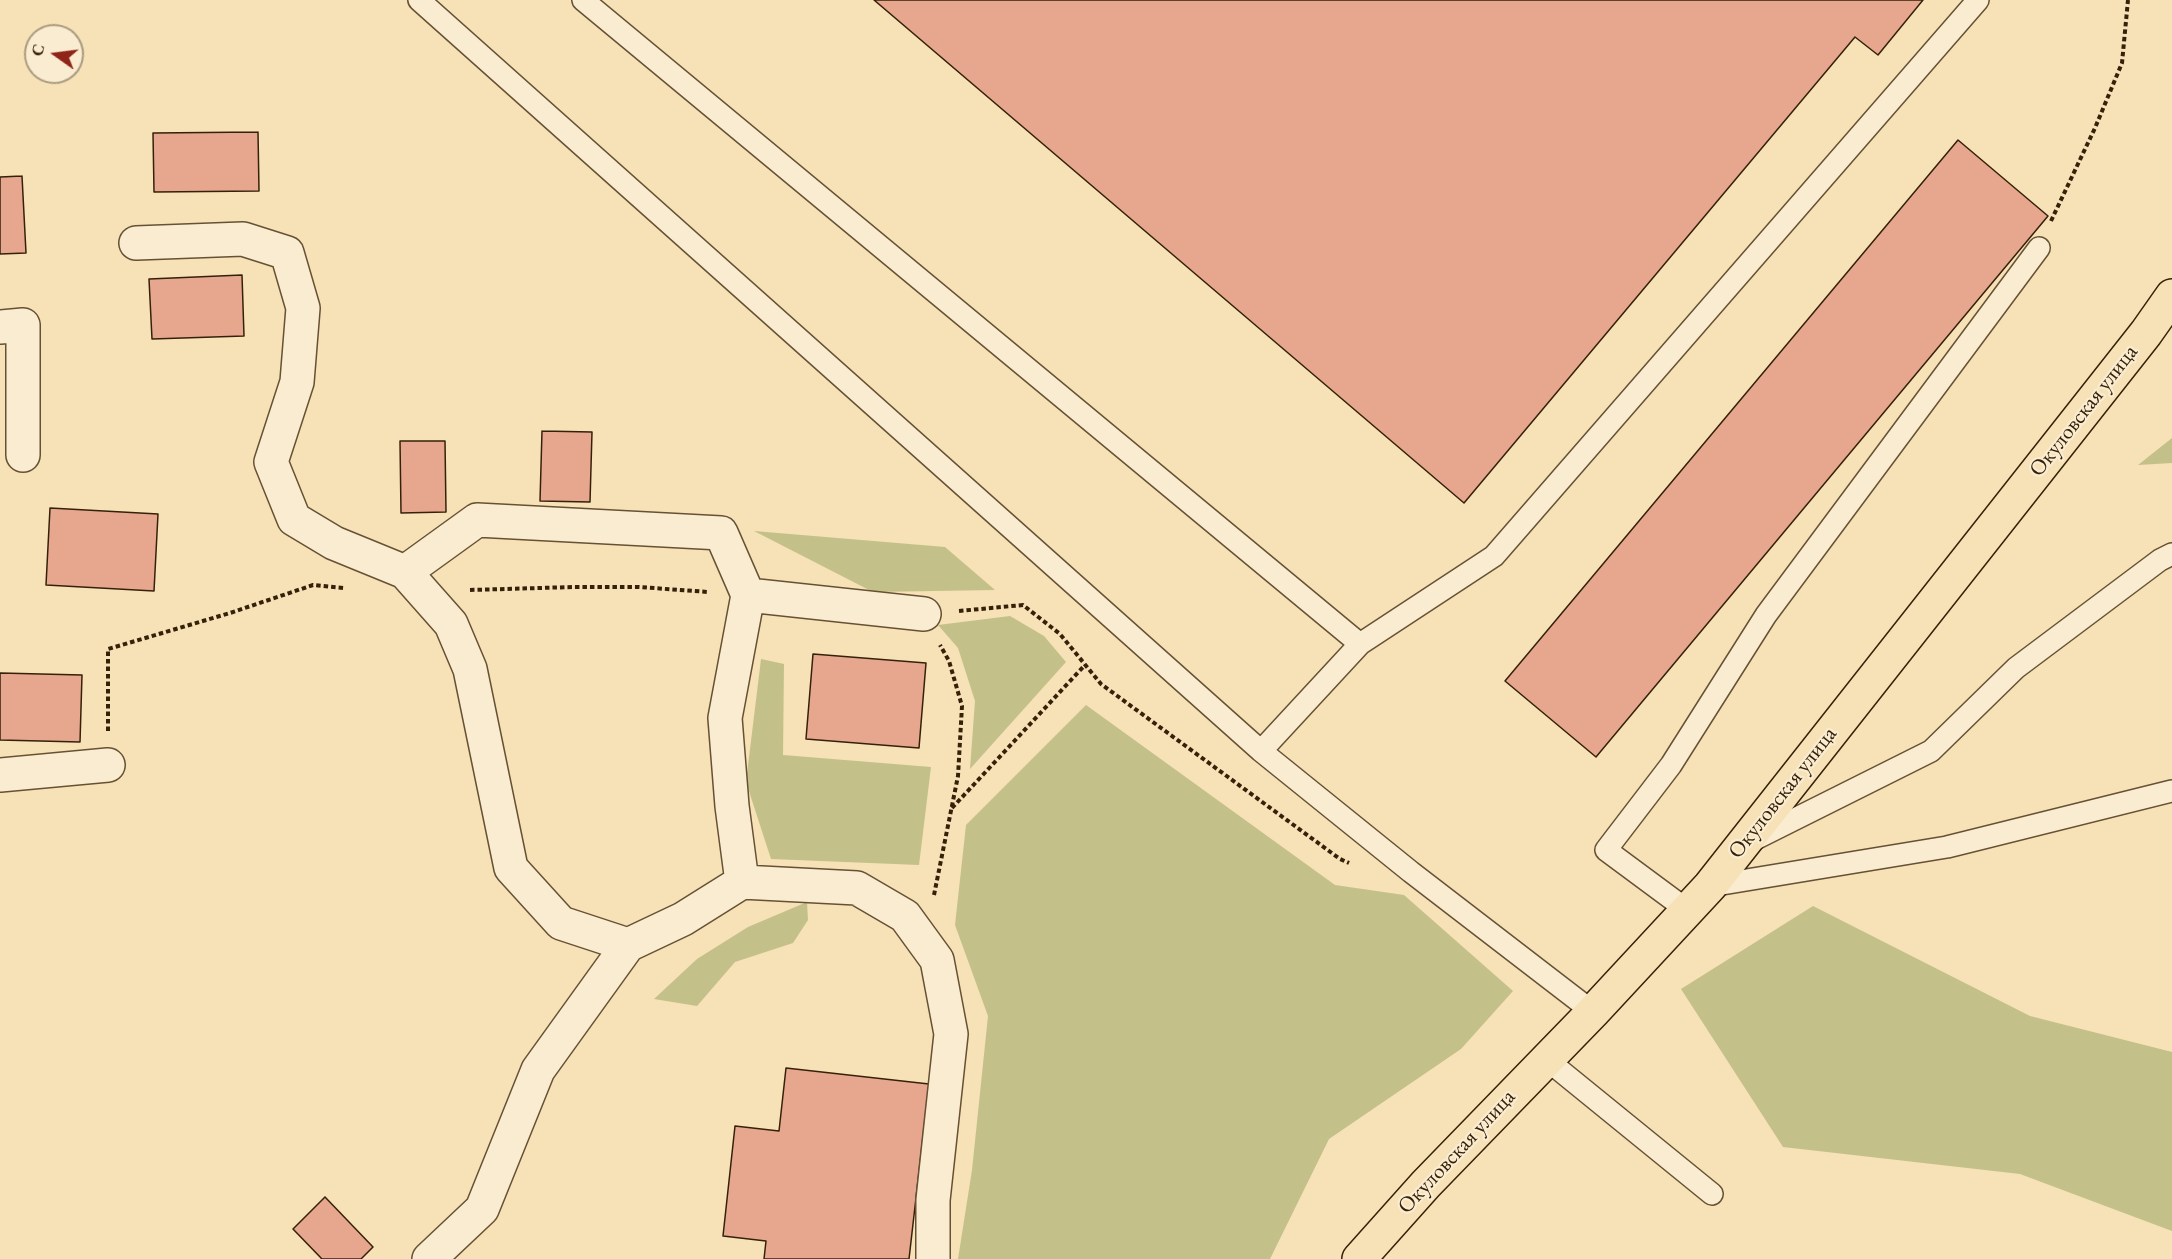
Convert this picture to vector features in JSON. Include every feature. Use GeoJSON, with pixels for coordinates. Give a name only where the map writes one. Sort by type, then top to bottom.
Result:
{"type":"FeatureCollection","features":[{"type":"Feature","properties":{"kind":"main road","name":"Окуловская улица"},"geometry":{"type":"LineString","coordinates":[[1359,1259],[1426,1184],[1593,1012],[1710,886],[2146,333],[2172,296]]}},
{"type":"Feature","properties":{"kind":"street"},"geometry":{"type":"LineString","coordinates":[[136,243],[243,239],[287,253],[303,308],[297,382],[271,462],[294,519],[334,543],[405,572],[451,624],[470,669],[511,868],[561,923],[628,945]]}},
{"type":"Feature","properties":{"kind":"street"},"geometry":{"type":"LineString","coordinates":[[0,327],[23,325],[23,455]]}},
{"type":"Feature","properties":{"kind":"street"},"geometry":{"type":"LineString","coordinates":[[405,572],[477,520],[721,534],[748,595],[725,718],[732,806],[742,882]]}},
{"type":"Feature","properties":{"kind":"street"},"geometry":{"type":"LineString","coordinates":[[748,595],[924,614]]}},
{"type":"Feature","properties":{"kind":"street"},"geometry":{"type":"LineString","coordinates":[[0,775],[108,765]]}},
{"type":"Feature","properties":{"kind":"street"},"geometry":{"type":"LineString","coordinates":[[429,1259],[482,1209],[538,1070],[628,945],[683,918],[742,882],[857,888],[905,916],[938,960],[951,1034],[933,1200],[933,1259]]}},
{"type":"Feature","properties":{"kind":"lane"},"geometry":{"type":"LineString","coordinates":[[419,0],[1261,751],[1403,866],[1593,1012]]}},
{"type":"Feature","properties":{"kind":"lane"},"geometry":{"type":"LineString","coordinates":[[583,0],[1360,644]]}},
{"type":"Feature","properties":{"kind":"lane"},"geometry":{"type":"LineString","coordinates":[[1261,751],[1360,644],[1494,556],[1978,0]]}},
{"type":"Feature","properties":{"kind":"lane"},"geometry":{"type":"LineString","coordinates":[[1687,910],[1606,850],[1671,765],[1766,615],[2039,248]]}},
{"type":"Feature","properties":{"kind":"lane"},"geometry":{"type":"LineString","coordinates":[[1740,847],[1931,751],[2016,668],[2160,560],[2172,554]]}},
{"type":"Feature","properties":{"kind":"lane"},"geometry":{"type":"LineString","coordinates":[[1710,886],[1947,847],[2172,791]]}},
{"type":"Feature","properties":{"kind":"lane"},"geometry":{"type":"LineString","coordinates":[[1546,1059],[1712,1194]]}},
{"type":"Feature","properties":{"kind":"path"},"geometry":{"type":"LineString","coordinates":[[2039,248],[2095,128],[2122,63],[2128,0]]}},
{"type":"Feature","properties":{"kind":"path"},"geometry":{"type":"LineString","coordinates":[[108,765],[108,649],[230,613],[313,585],[347,588]]}},
{"type":"Feature","properties":{"kind":"path"},"geometry":{"type":"LineString","coordinates":[[427,597],[469,590],[574,587],[639,587],[748,595]]}},
{"type":"Feature","properties":{"kind":"path"},"geometry":{"type":"LineString","coordinates":[[925,943],[958,776],[962,706],[949,661],[924,614],[1023,605],[1060,634],[1101,684],[1340,859],[1358,867]]}},
{"type":"Feature","properties":{"kind":"path"},"geometry":{"type":"LineString","coordinates":[[951,809],[1085,665]]}},
{"type":"Feature","properties":{"kind":"shaded area"},"geometry":{"type":"Polygon","coordinates":[[[2172,438],[2172,463],[2138,465],[2172,438]]]}},
{"type":"Feature","properties":{"kind":"shaded area"},"geometry":{"type":"Polygon","coordinates":[[[754,531],[945,547],[995,590],[873,592],[754,531]]]}},
{"type":"Feature","properties":{"kind":"shaded area"},"geometry":{"type":"Polygon","coordinates":[[[1010,616],[1044,636],[1066,662],[970,769],[975,701],[958,648],[938,625],[1010,616]]]}},
{"type":"Feature","properties":{"kind":"shaded area"},"geometry":{"type":"Polygon","coordinates":[[[761,659],[784,664],[783,755],[931,767],[919,865],[771,859],[746,782],[761,659]]]}},
{"type":"Feature","properties":{"kind":"shaded area"},"geometry":{"type":"Polygon","coordinates":[[[1086,705],[1335,885],[1404,895],[1513,991],[1461,1049],[1329,1139],[1270,1259],[958,1259],[972,1170],[988,1016],[955,925],[966,825],[1086,705]]]}},
{"type":"Feature","properties":{"kind":"shaded area"},"geometry":{"type":"Polygon","coordinates":[[[807,902],[808,920],[793,943],[735,962],[697,1006],[654,999],[697,959],[748,927],[807,902]]]}},
{"type":"Feature","properties":{"kind":"shaded area"},"geometry":{"type":"Polygon","coordinates":[[[1813,906],[2030,1016],[2172,1052],[2172,1231],[2020,1174],[1783,1147],[1681,989],[1813,906]]]}},
{"type":"Feature","properties":{"kind":"building"},"geometry":{"type":"Polygon","coordinates":[[[874,0],[1923,0],[1878,55],[1855,37],[1464,503],[874,0]]]}},
{"type":"Feature","properties":{"kind":"building"},"geometry":{"type":"Polygon","coordinates":[[[258,132],[259,191],[154,192],[153,133],[258,132]]]}},
{"type":"Feature","properties":{"kind":"building"},"geometry":{"type":"Polygon","coordinates":[[[1958,140],[2048,216],[1596,757],[1505,681],[1958,140]]]}},
{"type":"Feature","properties":{"kind":"building"},"geometry":{"type":"Polygon","coordinates":[[[22,176],[26,253],[0,254],[0,177],[22,176]]]}},
{"type":"Feature","properties":{"kind":"building"},"geometry":{"type":"Polygon","coordinates":[[[242,275],[244,336],[152,339],[149,279],[242,275]]]}},
{"type":"Feature","properties":{"kind":"building"},"geometry":{"type":"Polygon","coordinates":[[[542,431],[592,432],[590,502],[540,501],[542,431]]]}},
{"type":"Feature","properties":{"kind":"building"},"geometry":{"type":"Polygon","coordinates":[[[400,441],[445,441],[446,512],[401,513],[400,441]]]}},
{"type":"Feature","properties":{"kind":"building"},"geometry":{"type":"Polygon","coordinates":[[[50,508],[158,514],[154,591],[46,585],[50,508]]]}},
{"type":"Feature","properties":{"kind":"building"},"geometry":{"type":"Polygon","coordinates":[[[813,654],[926,663],[919,748],[806,739],[813,654]]]}},
{"type":"Feature","properties":{"kind":"building"},"geometry":{"type":"Polygon","coordinates":[[[0,673],[82,675],[80,742],[0,740],[0,673]]]}},
{"type":"Feature","properties":{"kind":"building"},"geometry":{"type":"Polygon","coordinates":[[[786,1068],[929,1084],[909,1259],[764,1259],[766,1241],[723,1236],[735,1126],[779,1131],[786,1068]]]}},
{"type":"Feature","properties":{"kind":"building"},"geometry":{"type":"Polygon","coordinates":[[[325,1197],[373,1247],[361,1259],[322,1259],[293,1229],[325,1197]]]}}]}
